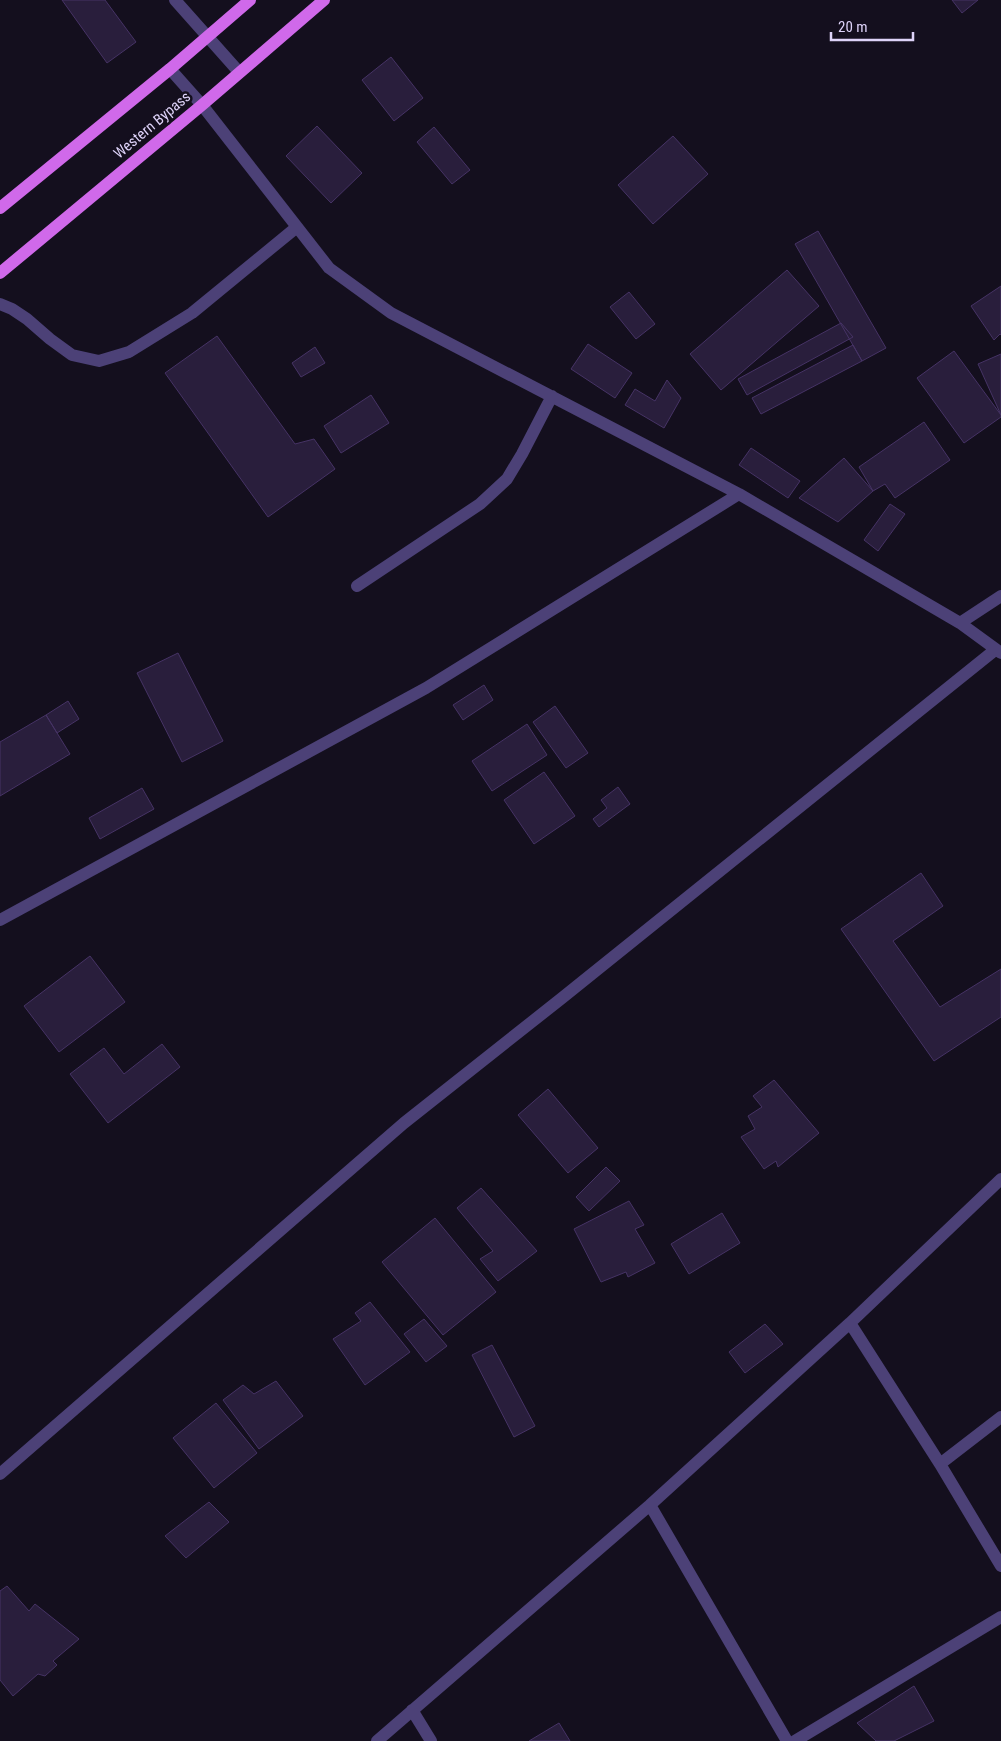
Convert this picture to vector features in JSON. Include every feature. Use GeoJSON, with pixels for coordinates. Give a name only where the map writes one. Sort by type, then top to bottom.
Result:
{"type":"FeatureCollection","features":[{"type":"Feature","properties":{"kind":"main road","name":"Western Bypass"},"geometry":{"type":"LineString","coordinates":[[0,208],[170,70],[250,0]]}},
{"type":"Feature","properties":{"kind":"main road","name":"Western Bypass"},"geometry":{"type":"LineString","coordinates":[[0,274],[324,0]]}},
{"type":"Feature","properties":{"kind":"street"},"geometry":{"type":"LineString","coordinates":[[175,0],[239,72]]}},
{"type":"Feature","properties":{"kind":"street"},"geometry":{"type":"LineString","coordinates":[[0,1474],[404,1123],[998,651],[960,623],[739,494],[391,313],[329,268],[202,105],[170,70]]}},
{"type":"Feature","properties":{"kind":"street"},"geometry":{"type":"LineString","coordinates":[[0,304],[27,319],[72,355],[99,361],[129,352],[192,313],[297,227]]}},
{"type":"Feature","properties":{"kind":"street"},"geometry":{"type":"LineString","coordinates":[[357,586],[480,504],[507,479],[552,396]]}},
{"type":"Feature","properties":{"kind":"street"},"geometry":{"type":"LineString","coordinates":[[0,920],[426,688],[739,494]]}},
{"type":"Feature","properties":{"kind":"street"},"geometry":{"type":"LineString","coordinates":[[960,623],[1001,596]]}},
{"type":"Feature","properties":{"kind":"street"},"geometry":{"type":"LineString","coordinates":[[377,1741],[650,1505],[850,1323],[1001,1180]]}},
{"type":"Feature","properties":{"kind":"street"},"geometry":{"type":"LineString","coordinates":[[850,1323],[940,1464],[1001,1566]]}},
{"type":"Feature","properties":{"kind":"street"},"geometry":{"type":"LineString","coordinates":[[940,1464],[1001,1417]]}},
{"type":"Feature","properties":{"kind":"street"},"geometry":{"type":"LineString","coordinates":[[650,1505],[787,1741]]}},
{"type":"Feature","properties":{"kind":"street"},"geometry":{"type":"LineString","coordinates":[[795,1741],[1001,1617]]}},
{"type":"Feature","properties":{"kind":"street"},"geometry":{"type":"LineString","coordinates":[[412,1710],[432,1741]]}},
{"type":"Feature","properties":{"kind":"building"},"geometry":{"type":"Polygon","coordinates":[[[62,0],[105,0],[136,42],[107,63],[62,0]]]}},
{"type":"Feature","properties":{"kind":"building"},"geometry":{"type":"Polygon","coordinates":[[[952,0],[978,0],[962,13],[952,0]]]}},
{"type":"Feature","properties":{"kind":"building"},"geometry":{"type":"Polygon","coordinates":[[[391,57],[423,98],[394,121],[362,80],[391,57]]]}},
{"type":"Feature","properties":{"kind":"building"},"geometry":{"type":"Polygon","coordinates":[[[317,126],[362,173],[331,203],[286,156],[317,126]]]}},
{"type":"Feature","properties":{"kind":"building"},"geometry":{"type":"Polygon","coordinates":[[[434,127],[470,170],[452,184],[417,142],[434,127]]]}},
{"type":"Feature","properties":{"kind":"building"},"geometry":{"type":"Polygon","coordinates":[[[673,136],[708,174],[653,224],[618,185],[673,136]]]}},
{"type":"Feature","properties":{"kind":"building"},"geometry":{"type":"Polygon","coordinates":[[[818,231],[886,348],[862,361],[795,244],[818,231]]]}},
{"type":"Feature","properties":{"kind":"building"},"geometry":{"type":"Polygon","coordinates":[[[787,270],[819,306],[721,390],[690,354],[787,270]]]}},
{"type":"Feature","properties":{"kind":"building"},"geometry":{"type":"Polygon","coordinates":[[[1001,286],[1001,335],[994,340],[971,306],[1001,286]]]}},
{"type":"Feature","properties":{"kind":"building"},"geometry":{"type":"Polygon","coordinates":[[[629,292],[655,324],[636,339],[610,307],[629,292]]]}},
{"type":"Feature","properties":{"kind":"building"},"geometry":{"type":"Polygon","coordinates":[[[841,323],[853,337],[747,395],[738,379],[841,323]]]}},
{"type":"Feature","properties":{"kind":"building"},"geometry":{"type":"Polygon","coordinates":[[[217,336],[295,444],[314,439],[335,469],[268,517],[165,373],[217,336]]]}},
{"type":"Feature","properties":{"kind":"building"},"geometry":{"type":"Polygon","coordinates":[[[588,344],[632,373],[615,398],[571,369],[588,344]]]}},
{"type":"Feature","properties":{"kind":"building"},"geometry":{"type":"Polygon","coordinates":[[[853,345],[862,361],[761,414],[752,398],[853,345]]]}},
{"type":"Feature","properties":{"kind":"building"},"geometry":{"type":"Polygon","coordinates":[[[315,347],[325,363],[301,377],[292,363],[315,347]]]}},
{"type":"Feature","properties":{"kind":"building"},"geometry":{"type":"Polygon","coordinates":[[[954,351],[1001,415],[1001,417],[964,443],[917,378],[954,351]]]}},
{"type":"Feature","properties":{"kind":"building"},"geometry":{"type":"Polygon","coordinates":[[[1001,354],[1001,415],[978,364],[1001,354]]]}},
{"type":"Feature","properties":{"kind":"building"},"geometry":{"type":"Polygon","coordinates":[[[667,380],[681,398],[664,428],[625,405],[635,389],[655,401],[667,380]]]}},
{"type":"Feature","properties":{"kind":"building"},"geometry":{"type":"Polygon","coordinates":[[[371,395],[389,423],[341,453],[324,426],[371,395]]]}},
{"type":"Feature","properties":{"kind":"building"},"geometry":{"type":"Polygon","coordinates":[[[924,422],[950,460],[895,498],[885,484],[873,491],[859,467],[924,422]]]}},
{"type":"Feature","properties":{"kind":"building"},"geometry":{"type":"Polygon","coordinates":[[[751,448],[800,481],[788,498],[739,465],[751,448]]]}},
{"type":"Feature","properties":{"kind":"building"},"geometry":{"type":"Polygon","coordinates":[[[844,458],[873,491],[838,522],[799,498],[844,458]]]}},
{"type":"Feature","properties":{"kind":"building"},"geometry":{"type":"Polygon","coordinates":[[[890,504],[905,514],[878,551],[864,540],[890,504]]]}},
{"type":"Feature","properties":{"kind":"building"},"geometry":{"type":"Polygon","coordinates":[[[178,653],[223,741],[182,762],[137,673],[178,653]]]}},
{"type":"Feature","properties":{"kind":"building"},"geometry":{"type":"Polygon","coordinates":[[[484,685],[493,700],[463,720],[453,705],[484,685]]]}},
{"type":"Feature","properties":{"kind":"building"},"geometry":{"type":"Polygon","coordinates":[[[68,701],[79,719],[57,733],[46,715],[68,701]]]}},
{"type":"Feature","properties":{"kind":"building"},"geometry":{"type":"Polygon","coordinates":[[[555,706],[588,753],[566,768],[533,722],[555,706]]]}},
{"type":"Feature","properties":{"kind":"building"},"geometry":{"type":"Polygon","coordinates":[[[46,715],[70,754],[0,796],[0,742],[46,715]]]}},
{"type":"Feature","properties":{"kind":"building"},"geometry":{"type":"Polygon","coordinates":[[[527,724],[547,755],[492,791],[472,761],[527,724]]]}},
{"type":"Feature","properties":{"kind":"building"},"geometry":{"type":"Polygon","coordinates":[[[544,772],[575,816],[534,844],[504,800],[544,772]]]}},
{"type":"Feature","properties":{"kind":"building"},"geometry":{"type":"Polygon","coordinates":[[[618,787],[630,804],[599,827],[593,819],[607,808],[601,800],[618,787]]]}},
{"type":"Feature","properties":{"kind":"building"},"geometry":{"type":"Polygon","coordinates":[[[142,788],[154,809],[100,839],[89,818],[142,788]]]}},
{"type":"Feature","properties":{"kind":"building"},"geometry":{"type":"Polygon","coordinates":[[[921,873],[943,906],[893,941],[940,1007],[1001,969],[1001,1017],[934,1061],[841,929],[921,873]]]}},
{"type":"Feature","properties":{"kind":"building"},"geometry":{"type":"Polygon","coordinates":[[[90,956],[125,1002],[59,1052],[24,1006],[90,956]]]}},
{"type":"Feature","properties":{"kind":"building"},"geometry":{"type":"Polygon","coordinates":[[[162,1044],[180,1067],[108,1123],[70,1074],[104,1048],[124,1074],[162,1044]]]}},
{"type":"Feature","properties":{"kind":"building"},"geometry":{"type":"Polygon","coordinates":[[[774,1080],[819,1133],[778,1167],[776,1161],[764,1169],[741,1137],[755,1129],[748,1116],[762,1107],[753,1096],[774,1080]]]}},
{"type":"Feature","properties":{"kind":"building"},"geometry":{"type":"Polygon","coordinates":[[[548,1089],[598,1148],[568,1173],[518,1115],[548,1089]]]}},
{"type":"Feature","properties":{"kind":"building"},"geometry":{"type":"Polygon","coordinates":[[[606,1167],[620,1181],[589,1211],[576,1197],[606,1167]]]}},
{"type":"Feature","properties":{"kind":"building"},"geometry":{"type":"Polygon","coordinates":[[[481,1188],[537,1251],[498,1281],[480,1259],[493,1251],[457,1208],[481,1188]]]}},
{"type":"Feature","properties":{"kind":"building"},"geometry":{"type":"Polygon","coordinates":[[[629,1201],[644,1225],[635,1229],[655,1263],[628,1277],[626,1272],[601,1282],[574,1229],[629,1201]]]}},
{"type":"Feature","properties":{"kind":"building"},"geometry":{"type":"Polygon","coordinates":[[[722,1213],[740,1243],[689,1274],[671,1244],[722,1213]]]}},
{"type":"Feature","properties":{"kind":"building"},"geometry":{"type":"Polygon","coordinates":[[[435,1218],[496,1292],[443,1335],[382,1262],[435,1218]]]}},
{"type":"Feature","properties":{"kind":"building"},"geometry":{"type":"Polygon","coordinates":[[[370,1302],[410,1352],[365,1385],[333,1339],[361,1321],[355,1313],[370,1302]]]}},
{"type":"Feature","properties":{"kind":"building"},"geometry":{"type":"Polygon","coordinates":[[[424,1319],[447,1346],[426,1362],[404,1334],[424,1319]]]}},
{"type":"Feature","properties":{"kind":"building"},"geometry":{"type":"Polygon","coordinates":[[[765,1324],[783,1344],[745,1373],[729,1352],[765,1324]]]}},
{"type":"Feature","properties":{"kind":"building"},"geometry":{"type":"Polygon","coordinates":[[[492,1345],[535,1426],[514,1437],[472,1355],[492,1345]]]}},
{"type":"Feature","properties":{"kind":"building"},"geometry":{"type":"Polygon","coordinates":[[[276,1381],[303,1416],[259,1449],[223,1400],[243,1385],[254,1394],[276,1381]]]}},
{"type":"Feature","properties":{"kind":"building"},"geometry":{"type":"Polygon","coordinates":[[[216,1403],[257,1453],[214,1488],[173,1438],[216,1403]]]}},
{"type":"Feature","properties":{"kind":"building"},"geometry":{"type":"Polygon","coordinates":[[[209,1502],[229,1522],[186,1558],[165,1536],[209,1502]]]}},
{"type":"Feature","properties":{"kind":"building"},"geometry":{"type":"Polygon","coordinates":[[[7,1586],[29,1611],[35,1604],[79,1639],[53,1661],[57,1665],[45,1676],[38,1674],[13,1696],[0,1680],[0,1591],[7,1586]]]}},
{"type":"Feature","properties":{"kind":"building"},"geometry":{"type":"Polygon","coordinates":[[[914,1686],[934,1721],[894,1741],[876,1741],[857,1723],[914,1686]]]}},
{"type":"Feature","properties":{"kind":"building"},"geometry":{"type":"Polygon","coordinates":[[[559,1723],[570,1741],[529,1741],[559,1723]]]}}]}
